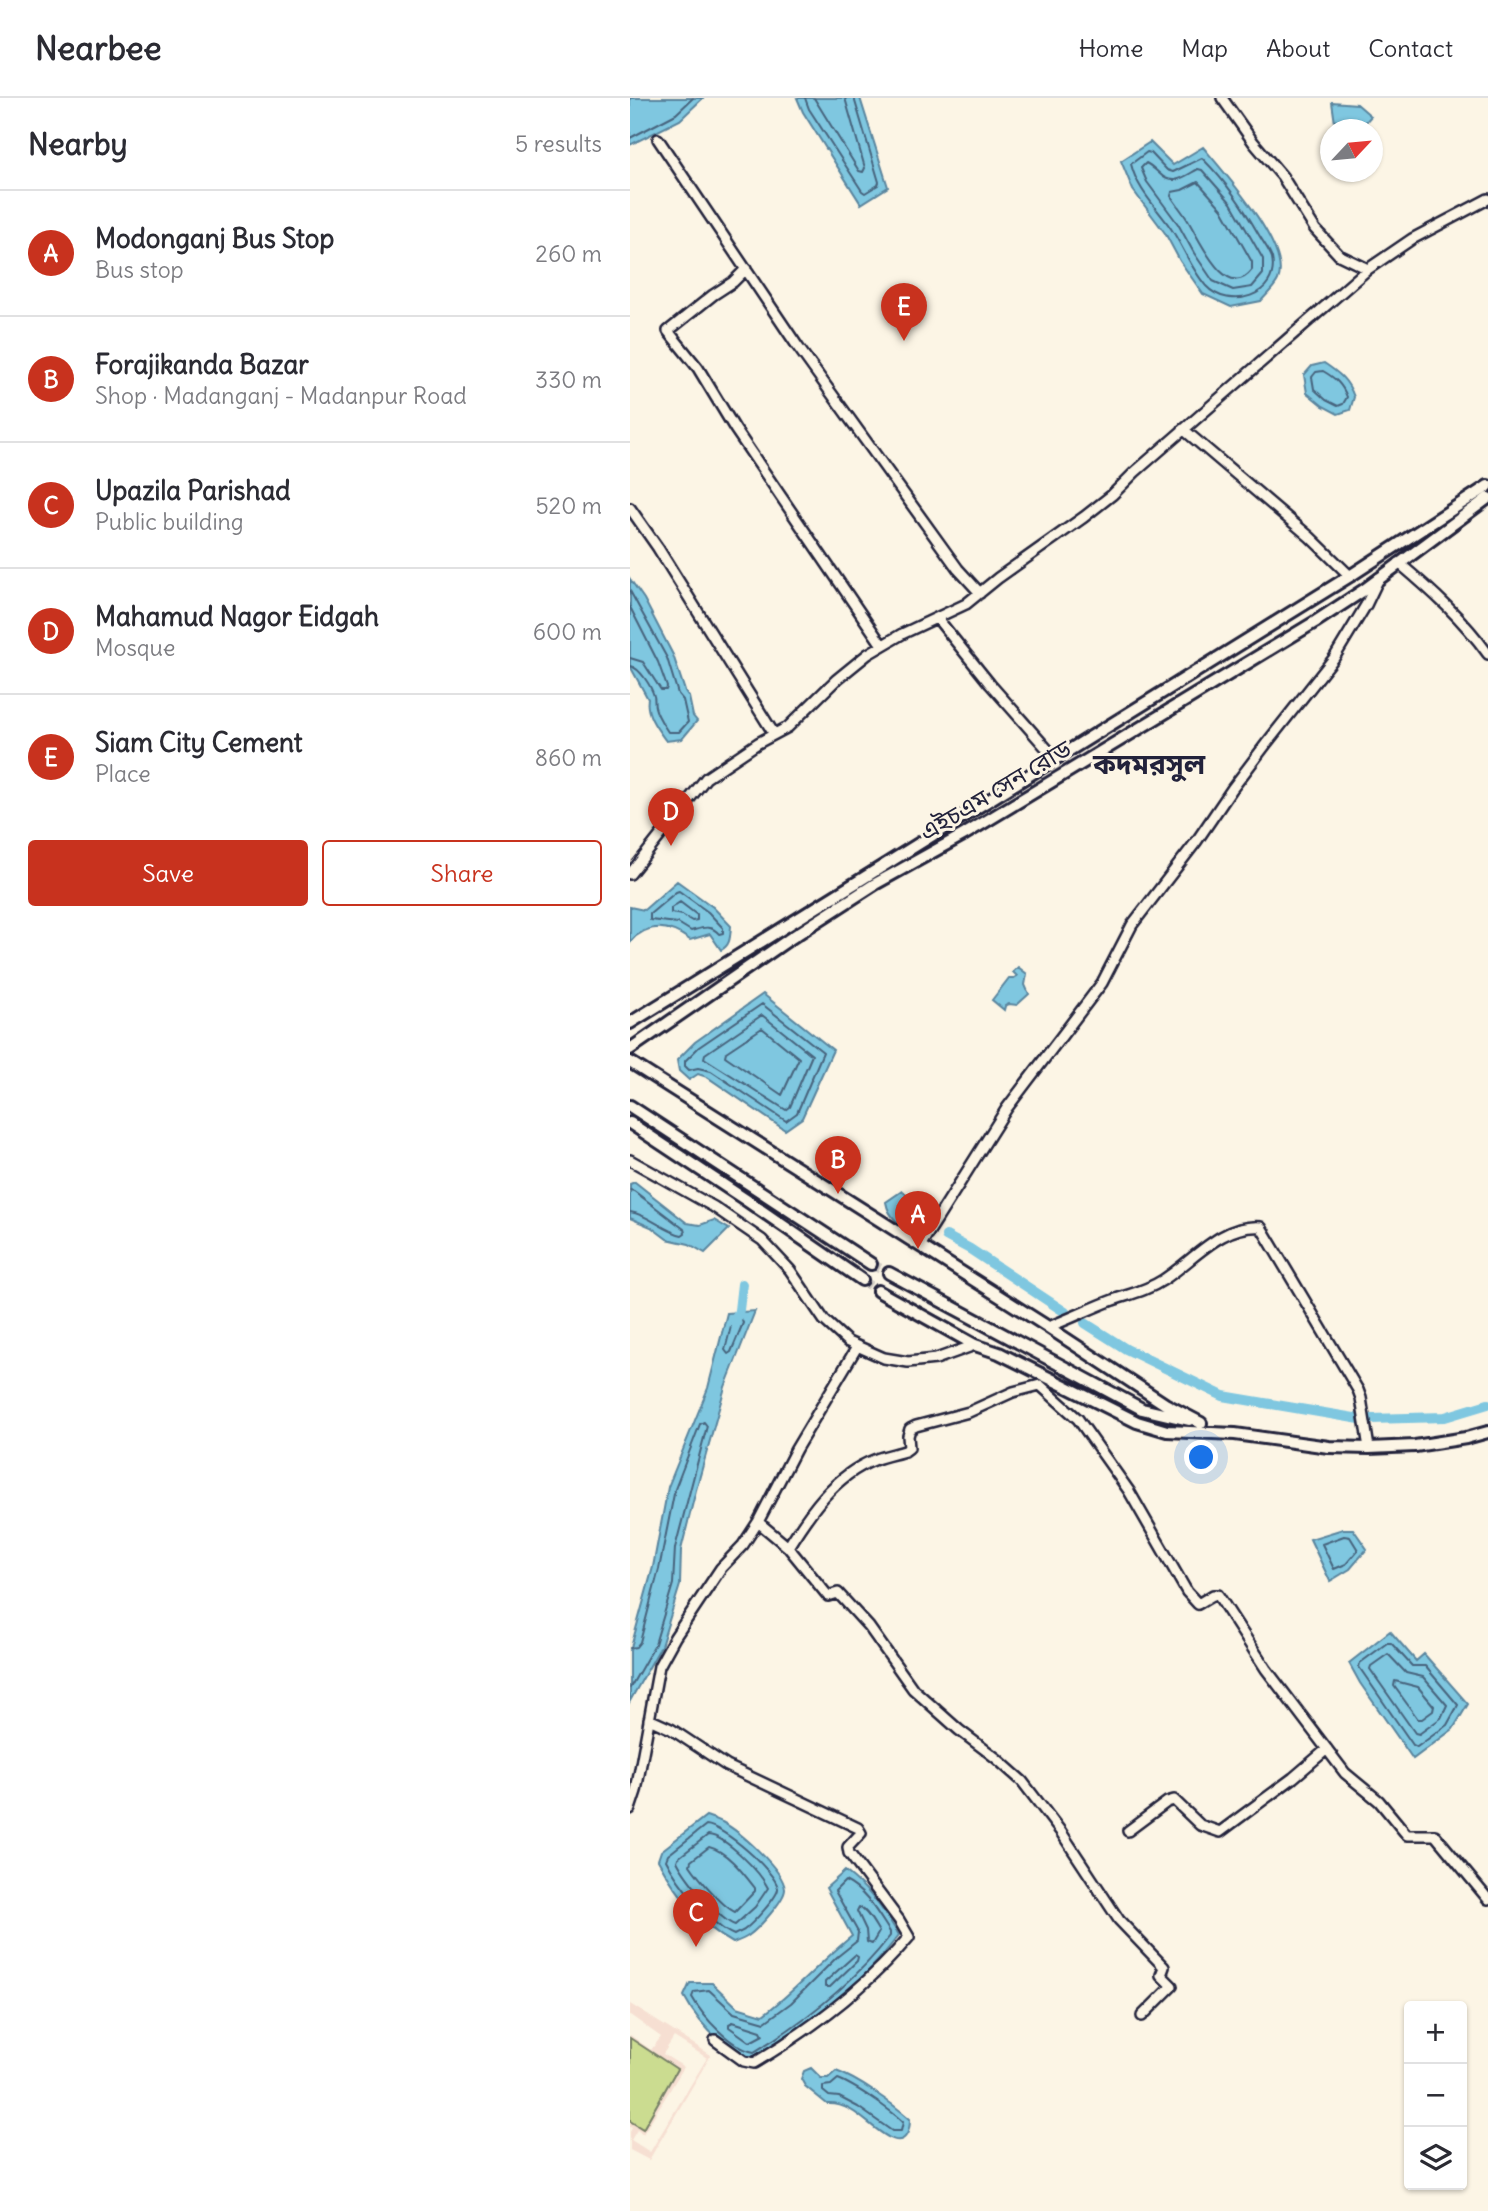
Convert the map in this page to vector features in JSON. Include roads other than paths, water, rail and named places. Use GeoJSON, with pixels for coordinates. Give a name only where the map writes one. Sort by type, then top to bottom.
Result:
{"type":"FeatureCollection","features":[{"type":"Feature","properties":{"kind":"main road","name":"এইচএম সেন রোড"},"geometry":{"type":"LineString","coordinates":[[630,1023],[1350,576],[1488,486]]}},
{"type":"Feature","properties":{"kind":"main road","name":"এইচএম সেন রোড"},"geometry":{"type":"LineString","coordinates":[[630,1049],[788,940],[875,884],[1068,773],[1315,622],[1488,498]]}},
{"type":"Feature","properties":{"kind":"main road"},"geometry":{"type":"LineString","coordinates":[[1378,557],[1384,574]]}},
{"type":"Feature","properties":{"kind":"main road"},"geometry":{"type":"LineString","coordinates":[[630,1062],[1165,1404],[1202,1423]]}},
{"type":"Feature","properties":{"kind":"main road"},"geometry":{"type":"LineString","coordinates":[[630,1105],[871,1264]]}},
{"type":"Feature","properties":{"kind":"main road"},"geometry":{"type":"LineString","coordinates":[[630,1124],[862,1280]]}},
{"type":"Feature","properties":{"kind":"main road"},"geometry":{"type":"LineString","coordinates":[[889,1273],[1142,1409],[1235,1434]]}},
{"type":"Feature","properties":{"kind":"main road"},"geometry":{"type":"LineString","coordinates":[[878,1292],[975,1345],[999,1353],[1138,1422],[1167,1431],[1235,1434],[1329,1447],[1368,1448],[1415,1446],[1488,1432]]}},
{"type":"Feature","properties":{"kind":"street"},"geometry":{"type":"LineString","coordinates":[[1222,98],[1282,176],[1315,229],[1339,255],[1367,269]]}},
{"type":"Feature","properties":{"kind":"street"},"geometry":{"type":"LineString","coordinates":[[658,139],[798,347],[958,569],[980,593]]}},
{"type":"Feature","properties":{"kind":"street"},"geometry":{"type":"LineString","coordinates":[[630,874],[706,778],[788,727],[835,680],[868,654],[902,634],[967,604],[1112,495],[1183,429],[1367,269],[1412,239],[1488,199]]}},
{"type":"Feature","properties":{"kind":"street"},"geometry":{"type":"LineString","coordinates":[[746,270],[668,331],[698,368],[735,429],[882,645]]}},
{"type":"Feature","properties":{"kind":"street"},"geometry":{"type":"LineString","coordinates":[[1183,429],[1310,537],[1350,576]]}},
{"type":"Feature","properties":{"kind":"street"},"geometry":{"type":"LineString","coordinates":[[630,508],[658,548],[774,734]]}},
{"type":"Feature","properties":{"kind":"street"},"geometry":{"type":"LineString","coordinates":[[1399,563],[1451,608],[1488,654]]}},
{"type":"Feature","properties":{"kind":"street"},"geometry":{"type":"LineString","coordinates":[[920,1246],[1007,1108],[1102,983],[1132,925],[1266,744],[1334,658],[1384,574]]}},
{"type":"Feature","properties":{"kind":"street"},"geometry":{"type":"LineString","coordinates":[[937,618],[1056,759]]}},
{"type":"Feature","properties":{"kind":"street"},"geometry":{"type":"LineString","coordinates":[[630,1160],[714,1207],[762,1240],[790,1270],[824,1321],[848,1342],[884,1358],[908,1362],[936,1359],[975,1345]]}},
{"type":"Feature","properties":{"kind":"street"},"geometry":{"type":"LineString","coordinates":[[1048,1327],[1113,1300],[1138,1293],[1164,1280],[1217,1237],[1255,1226],[1261,1227],[1361,1398],[1368,1448]]}},
{"type":"Feature","properties":{"kind":"street"},"geometry":{"type":"LineString","coordinates":[[630,1809],[636,1791],[659,1666],[721,1568],[743,1545],[758,1522],[796,1448],[858,1347]]}},
{"type":"Feature","properties":{"kind":"street"},"geometry":{"type":"LineString","coordinates":[[788,1547],[819,1501],[852,1472],[873,1460],[909,1448],[910,1429],[970,1412],[1013,1392],[1040,1385],[1079,1419],[1129,1491],[1187,1592],[1198,1604],[1218,1595],[1266,1669],[1345,1773],[1379,1801],[1407,1835],[1435,1835],[1488,1899]]}},
{"type":"Feature","properties":{"kind":"street"},"geometry":{"type":"LineString","coordinates":[[758,1522],[788,1547],[828,1596],[838,1593],[869,1627],[913,1689],[958,1730],[1022,1781],[1047,1812],[1119,1920],[1164,1968],[1161,1975],[1172,1986],[1142,2016]]}},
{"type":"Feature","properties":{"kind":"street"},"geometry":{"type":"LineString","coordinates":[[649,1719],[671,1729],[727,1766],[858,1828],[861,1833],[848,1846],[849,1853],[909,1937],[854,1992],[793,2040],[754,2063],[744,2061],[715,2040]]}},
{"type":"Feature","properties":{"kind":"street"},"geometry":{"type":"LineString","coordinates":[[1128,1830],[1167,1802],[1174,1800],[1200,1825],[1220,1832],[1327,1749]]}},
{"type":"Feature","properties":{"kind":"water"},"geometry":{"type":"Polygon","coordinates":[[[630,98],[703,98],[680,120],[630,145],[630,98]]]}},
{"type":"Feature","properties":{"kind":"water"},"geometry":{"type":"Polygon","coordinates":[[[797,98],[860,98],[888,187],[861,204],[797,98]]]}},
{"type":"Feature","properties":{"kind":"water"},"geometry":{"type":"Polygon","coordinates":[[[1332,102],[1357,104],[1371,116],[1368,119],[1334,119],[1332,102]]]}},
{"type":"Feature","properties":{"kind":"water"},"geometry":{"type":"Polygon","coordinates":[[[1150,142],[1173,165],[1203,147],[1253,210],[1266,230],[1280,266],[1277,283],[1261,301],[1231,307],[1203,294],[1165,233],[1133,190],[1121,161],[1150,142]]]}},
{"type":"Feature","properties":{"kind":"water"},"geometry":{"type":"Polygon","coordinates":[[[1324,363],[1349,386],[1354,397],[1350,410],[1338,414],[1307,393],[1304,375],[1312,366],[1324,363]]]}},
{"type":"Feature","properties":{"kind":"water"},"geometry":{"type":"Polygon","coordinates":[[[630,579],[644,599],[673,655],[697,721],[682,739],[666,741],[659,732],[650,716],[648,699],[630,666],[630,579]]]}},
{"type":"Feature","properties":{"kind":"water"},"geometry":{"type":"Polygon","coordinates":[[[677,881],[713,907],[731,926],[727,946],[721,950],[710,934],[690,940],[674,931],[659,928],[644,931],[630,942],[630,907],[644,910],[677,881]]]}},
{"type":"Feature","properties":{"kind":"water"},"geometry":{"type":"Polygon","coordinates":[[[1018,967],[1027,974],[1025,985],[1029,994],[1017,1005],[1005,1006],[1004,1010],[992,1000],[1009,978],[1017,976],[1013,972],[1018,967]]]}},
{"type":"Feature","properties":{"kind":"water"},"geometry":{"type":"Polygon","coordinates":[[[763,994],[833,1050],[802,1118],[785,1130],[707,1077],[698,1074],[689,1080],[679,1071],[677,1060],[695,1042],[763,994]]]}},
{"type":"Feature","properties":{"kind":"water"},"geometry":{"type":"Polygon","coordinates":[[[635,1182],[687,1223],[700,1225],[714,1220],[729,1229],[705,1253],[689,1244],[667,1239],[651,1227],[630,1218],[630,1184],[635,1182]]]}},
{"type":"Feature","properties":{"kind":"water"},"geometry":{"type":"Polygon","coordinates":[[[902,1191],[928,1213],[915,1233],[896,1221],[886,1202],[902,1191]]]}},
{"type":"Feature","properties":{"kind":"water"},"geometry":{"type":"Polygon","coordinates":[[[755,1311],[725,1387],[696,1490],[681,1550],[680,1585],[661,1646],[630,1701],[630,1651],[653,1567],[668,1487],[708,1388],[727,1313],[755,1311]]]}},
{"type":"Feature","properties":{"kind":"water"},"geometry":{"type":"Polygon","coordinates":[[[1343,1529],[1353,1529],[1367,1549],[1350,1569],[1330,1581],[1310,1539],[1343,1529]]]}},
{"type":"Feature","properties":{"kind":"water"},"geometry":{"type":"Polygon","coordinates":[[[1390,1631],[1416,1661],[1424,1654],[1468,1704],[1453,1729],[1413,1759],[1349,1663],[1390,1631]]]}},
{"type":"Feature","properties":{"kind":"water"},"geometry":{"type":"Polygon","coordinates":[[[706,1816],[722,1822],[749,1842],[777,1871],[785,1889],[781,1900],[764,1921],[748,1936],[733,1943],[710,1927],[690,1907],[658,1860],[661,1851],[706,1816]]]}},
{"type":"Feature","properties":{"kind":"water"},"geometry":{"type":"Polygon","coordinates":[[[845,1871],[875,1900],[899,1935],[867,1973],[832,2005],[753,2061],[712,2034],[697,2016],[684,1996],[690,1983],[712,1983],[737,2007],[763,2015],[852,1936],[826,1888],[845,1871]]]}},
{"type":"Feature","properties":{"kind":"water"},"geometry":{"type":"Polygon","coordinates":[[[811,2068],[821,2078],[828,2078],[836,2071],[884,2099],[910,2119],[905,2137],[894,2140],[852,2111],[836,2104],[827,2104],[805,2086],[801,2079],[804,2071],[811,2068]]]}},
{"type":"Feature","properties":{"kind":"waterway"},"geometry":{"type":"LineString","coordinates":[[946,1236],[1065,1312]]}},
{"type":"Feature","properties":{"kind":"waterway"},"geometry":{"type":"LineString","coordinates":[[735,1324],[742,1284]]}},
{"type":"Feature","properties":{"kind":"waterway"},"geometry":{"type":"LineString","coordinates":[[1085,1323],[1126,1349],[1223,1396],[1360,1419]]}},
{"type":"Feature","properties":{"kind":"waterway"},"geometry":{"type":"LineString","coordinates":[[1370,1419],[1445,1417],[1488,1404]]}},
{"type":"Feature","properties":{"kind":"tunnel"},"geometry":{"type":"LineString","coordinates":[[871,1264],[889,1273]]}},
{"type":"Feature","properties":{"kind":"tunnel"},"geometry":{"type":"LineString","coordinates":[[862,1280],[878,1291]]}},
{"type":"Feature","properties":{"kind":"place","name":"Siam City Cement"},"geometry":{"type":"Point","coordinates":[904,341]}},
{"type":"Feature","properties":{"kind":"place","name":"Mahamud Nagor Eidgah"},"geometry":{"type":"Point","coordinates":[671,846]}},
{"type":"Feature","properties":{"kind":"place","name":"Forajikanda Bazar"},"geometry":{"type":"Point","coordinates":[838,1194]}},
{"type":"Feature","properties":{"kind":"place","name":"Modonganj Bus Stop"},"geometry":{"type":"Point","coordinates":[918,1249]}},
{"type":"Feature","properties":{"kind":"place","name":"Upazila Parishad"},"geometry":{"type":"Point","coordinates":[696,1947]}},
{"type":"Feature","properties":{"kind":"district","name":"কদমরসুল"},"geometry":{"type":"Point","coordinates":[1149,764]}}]}
